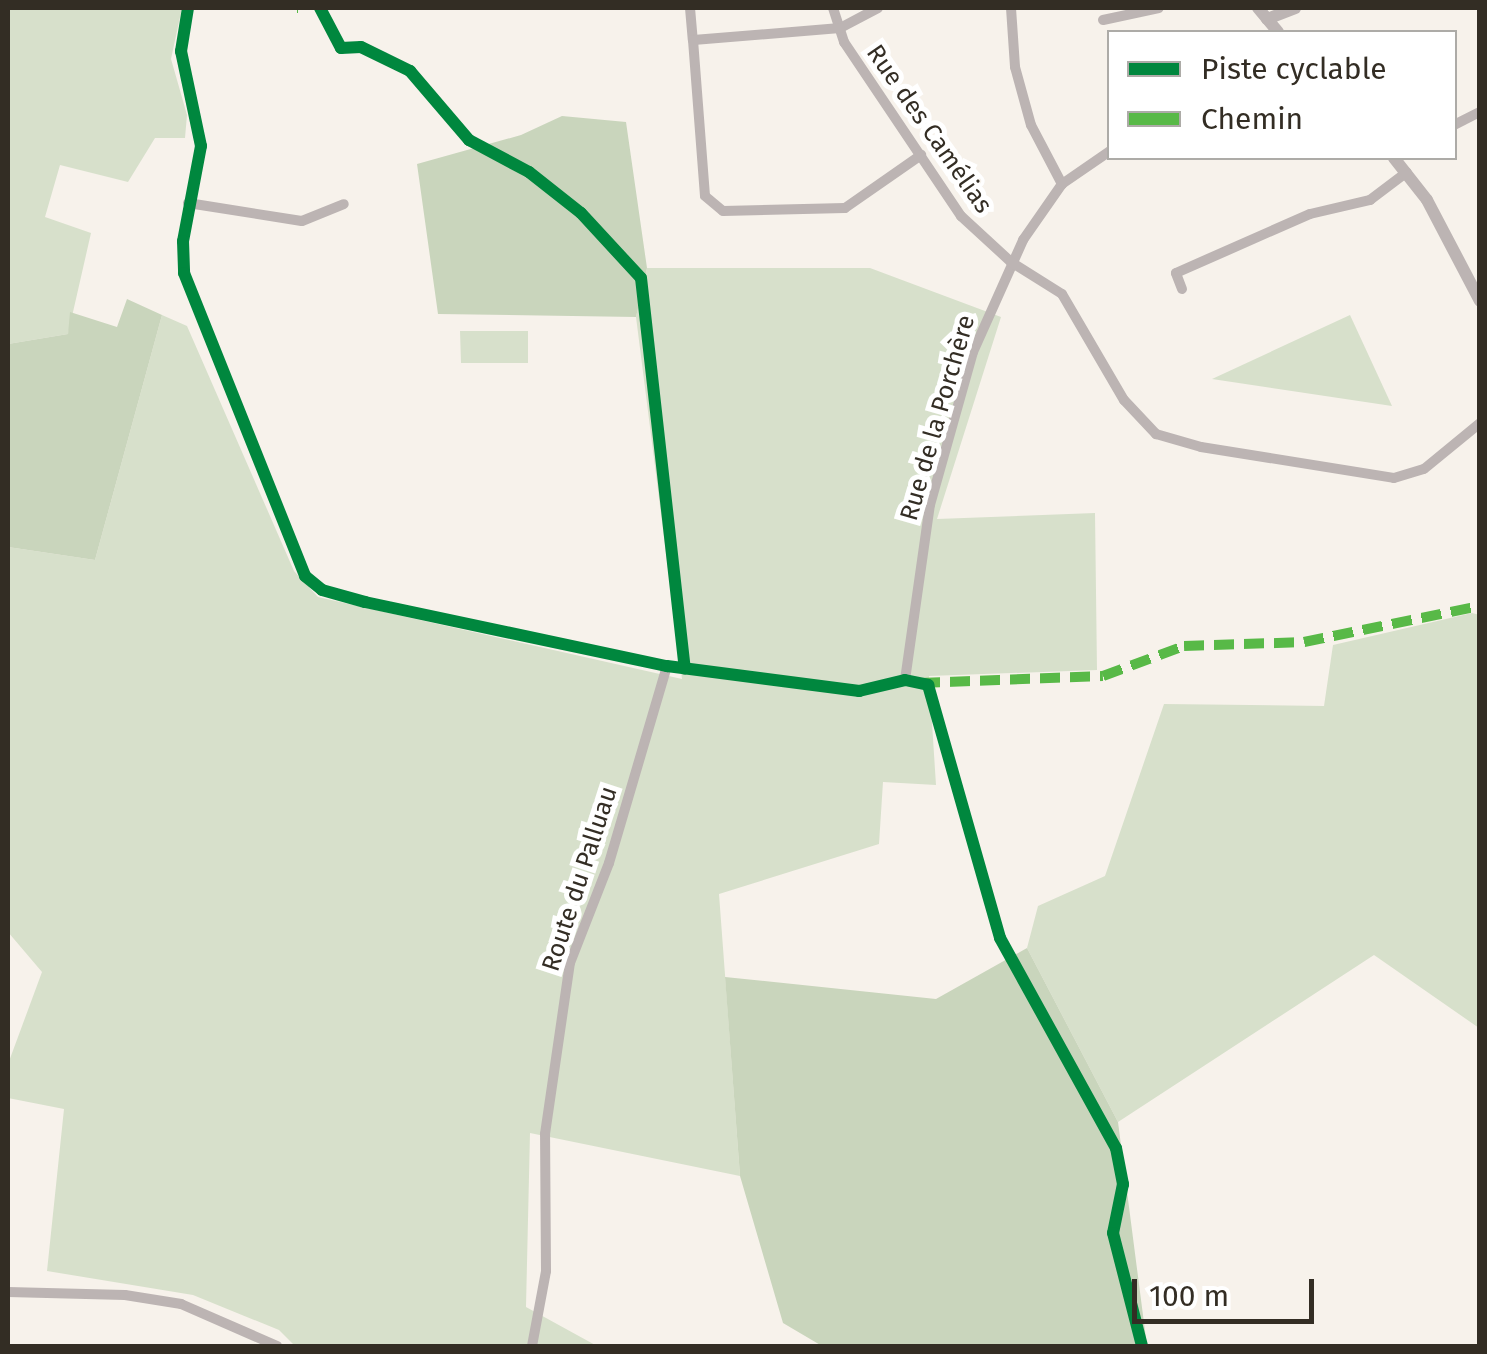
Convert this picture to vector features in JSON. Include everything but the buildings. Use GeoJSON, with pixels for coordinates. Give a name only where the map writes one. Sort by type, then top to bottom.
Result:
{"type":"FeatureCollection","features":[{"type":"Feature","properties":{"kind":"street"},"geometry":{"type":"LineString","coordinates":[[188,8],[181,51],[201,146],[182,241],[192,303],[306,576],[322,590],[365,602],[666,666]]}},
{"type":"Feature","properties":{"kind":"street"},"geometry":{"type":"LineString","coordinates":[[690,8],[705,196],[714,209],[845,208],[921,155]]}},
{"type":"Feature","properties":{"kind":"street","name":"Rue des Camélias"},"geometry":{"type":"LineString","coordinates":[[833,8],[840,28],[961,216],[1011,262],[1062,294],[1124,400],[1166,438],[1394,478],[1424,470],[1480,423]]}},
{"type":"Feature","properties":{"kind":"street"},"geometry":{"type":"LineString","coordinates":[[693,40],[840,28],[878,8]]}},
{"type":"Feature","properties":{"kind":"street"},"geometry":{"type":"LineString","coordinates":[[1011,8],[1016,67],[1031,125],[1062,184]]}},
{"type":"Feature","properties":{"kind":"street"},"geometry":{"type":"LineString","coordinates":[[1104,20],[1159,8]]}},
{"type":"Feature","properties":{"kind":"street"},"geometry":{"type":"LineString","coordinates":[[1262,13],[1296,8]]}},
{"type":"Feature","properties":{"kind":"street"},"geometry":{"type":"LineString","coordinates":[[1457,124],[1480,112]]}},
{"type":"Feature","properties":{"kind":"street","name":"Rue de la Porchère"},"geometry":{"type":"LineString","coordinates":[[666,666],[859,691],[906,680],[930,506],[974,352],[1011,262],[1062,184],[1107,152]]}},
{"type":"Feature","properties":{"kind":"street"},"geometry":{"type":"LineString","coordinates":[[1398,160],[1480,302]]}},
{"type":"Feature","properties":{"kind":"street"},"geometry":{"type":"LineString","coordinates":[[1182,289],[1176,274],[1310,214],[1370,200],[1407,172]]}},
{"type":"Feature","properties":{"kind":"street"},"geometry":{"type":"LineString","coordinates":[[188,202],[302,222],[344,204]]}},
{"type":"Feature","properties":{"kind":"street","name":"Route du Palluau"},"geometry":{"type":"LineString","coordinates":[[532,1346],[546,1271],[545,1134],[570,963],[609,863],[666,666]]}},
{"type":"Feature","properties":{"kind":"street"},"geometry":{"type":"LineString","coordinates":[[8,1292],[125,1295],[182,1304],[278,1346]]}},
{"type":"Feature","properties":{"kind":"green space"},"geometry":{"type":"Polygon","coordinates":[[[8,8],[182,8],[171,59],[187,115],[185,138],[155,138],[128,182],[60,165],[45,217],[91,233],[68,334],[8,344],[8,8]]]}},
{"type":"Feature","properties":{"kind":"green space"},"geometry":{"type":"Polygon","coordinates":[[[562,116],[626,122],[647,268],[636,317],[438,314],[417,164],[521,135],[562,116]]]}},
{"type":"Feature","properties":{"kind":"green space"},"geometry":{"type":"Polygon","coordinates":[[[647,268],[870,268],[1001,317],[937,519],[1095,513],[1097,670],[929,676],[936,785],[883,782],[879,844],[719,894],[740,1176],[530,1133],[526,1307],[597,1346],[295,1346],[279,1330],[193,1295],[47,1271],[64,1109],[8,1098],[8,1064],[42,972],[8,932],[8,547],[95,560],[162,315],[187,326],[294,571],[318,597],[682,679],[636,317],[647,268]]]}},
{"type":"Feature","properties":{"kind":"green space"},"geometry":{"type":"Polygon","coordinates":[[[127,299],[162,315],[95,560],[8,547],[8,344],[68,334],[70,312],[117,327],[127,299]]]}},
{"type":"Feature","properties":{"kind":"green space"},"geometry":{"type":"Polygon","coordinates":[[[1350,315],[1392,406],[1212,379],[1350,315]]]}},
{"type":"Feature","properties":{"kind":"green space"},"geometry":{"type":"Polygon","coordinates":[[[460,331],[528,331],[528,363],[461,363],[460,331]]]}},
{"type":"Feature","properties":{"kind":"green space"},"geometry":{"type":"Polygon","coordinates":[[[1472,613],[1480,615],[1479,1028],[1374,955],[1118,1122],[1027,948],[1038,906],[1105,876],[1164,704],[1324,706],[1333,645],[1472,613]]]}},
{"type":"Feature","properties":{"kind":"green space"},"geometry":{"type":"Polygon","coordinates":[[[1027,948],[1118,1122],[1147,1346],[822,1346],[783,1323],[740,1176],[725,977],[936,999],[1027,948]]]}},
{"type":"Feature","properties":{"kind":"marked path"},"geometry":{"type":"LineString","coordinates":[[920,683],[1103,676],[1184,646],[1304,642],[1480,606]]}},
{"type":"Feature","properties":{"kind":"cycle path"},"geometry":{"type":"LineString","coordinates":[[188,8],[181,51],[201,146],[183,241],[184,273],[305,576],[322,590],[365,602],[667,666],[859,691],[905,680],[928,685],[1000,938],[1116,1148],[1123,1184],[1113,1233],[1142,1346]]}},
{"type":"Feature","properties":{"kind":"cycle path"},"geometry":{"type":"LineString","coordinates":[[320,8],[341,48],[361,47],[410,71],[469,140],[529,172],[581,213],[641,278],[685,669]]}}]}
